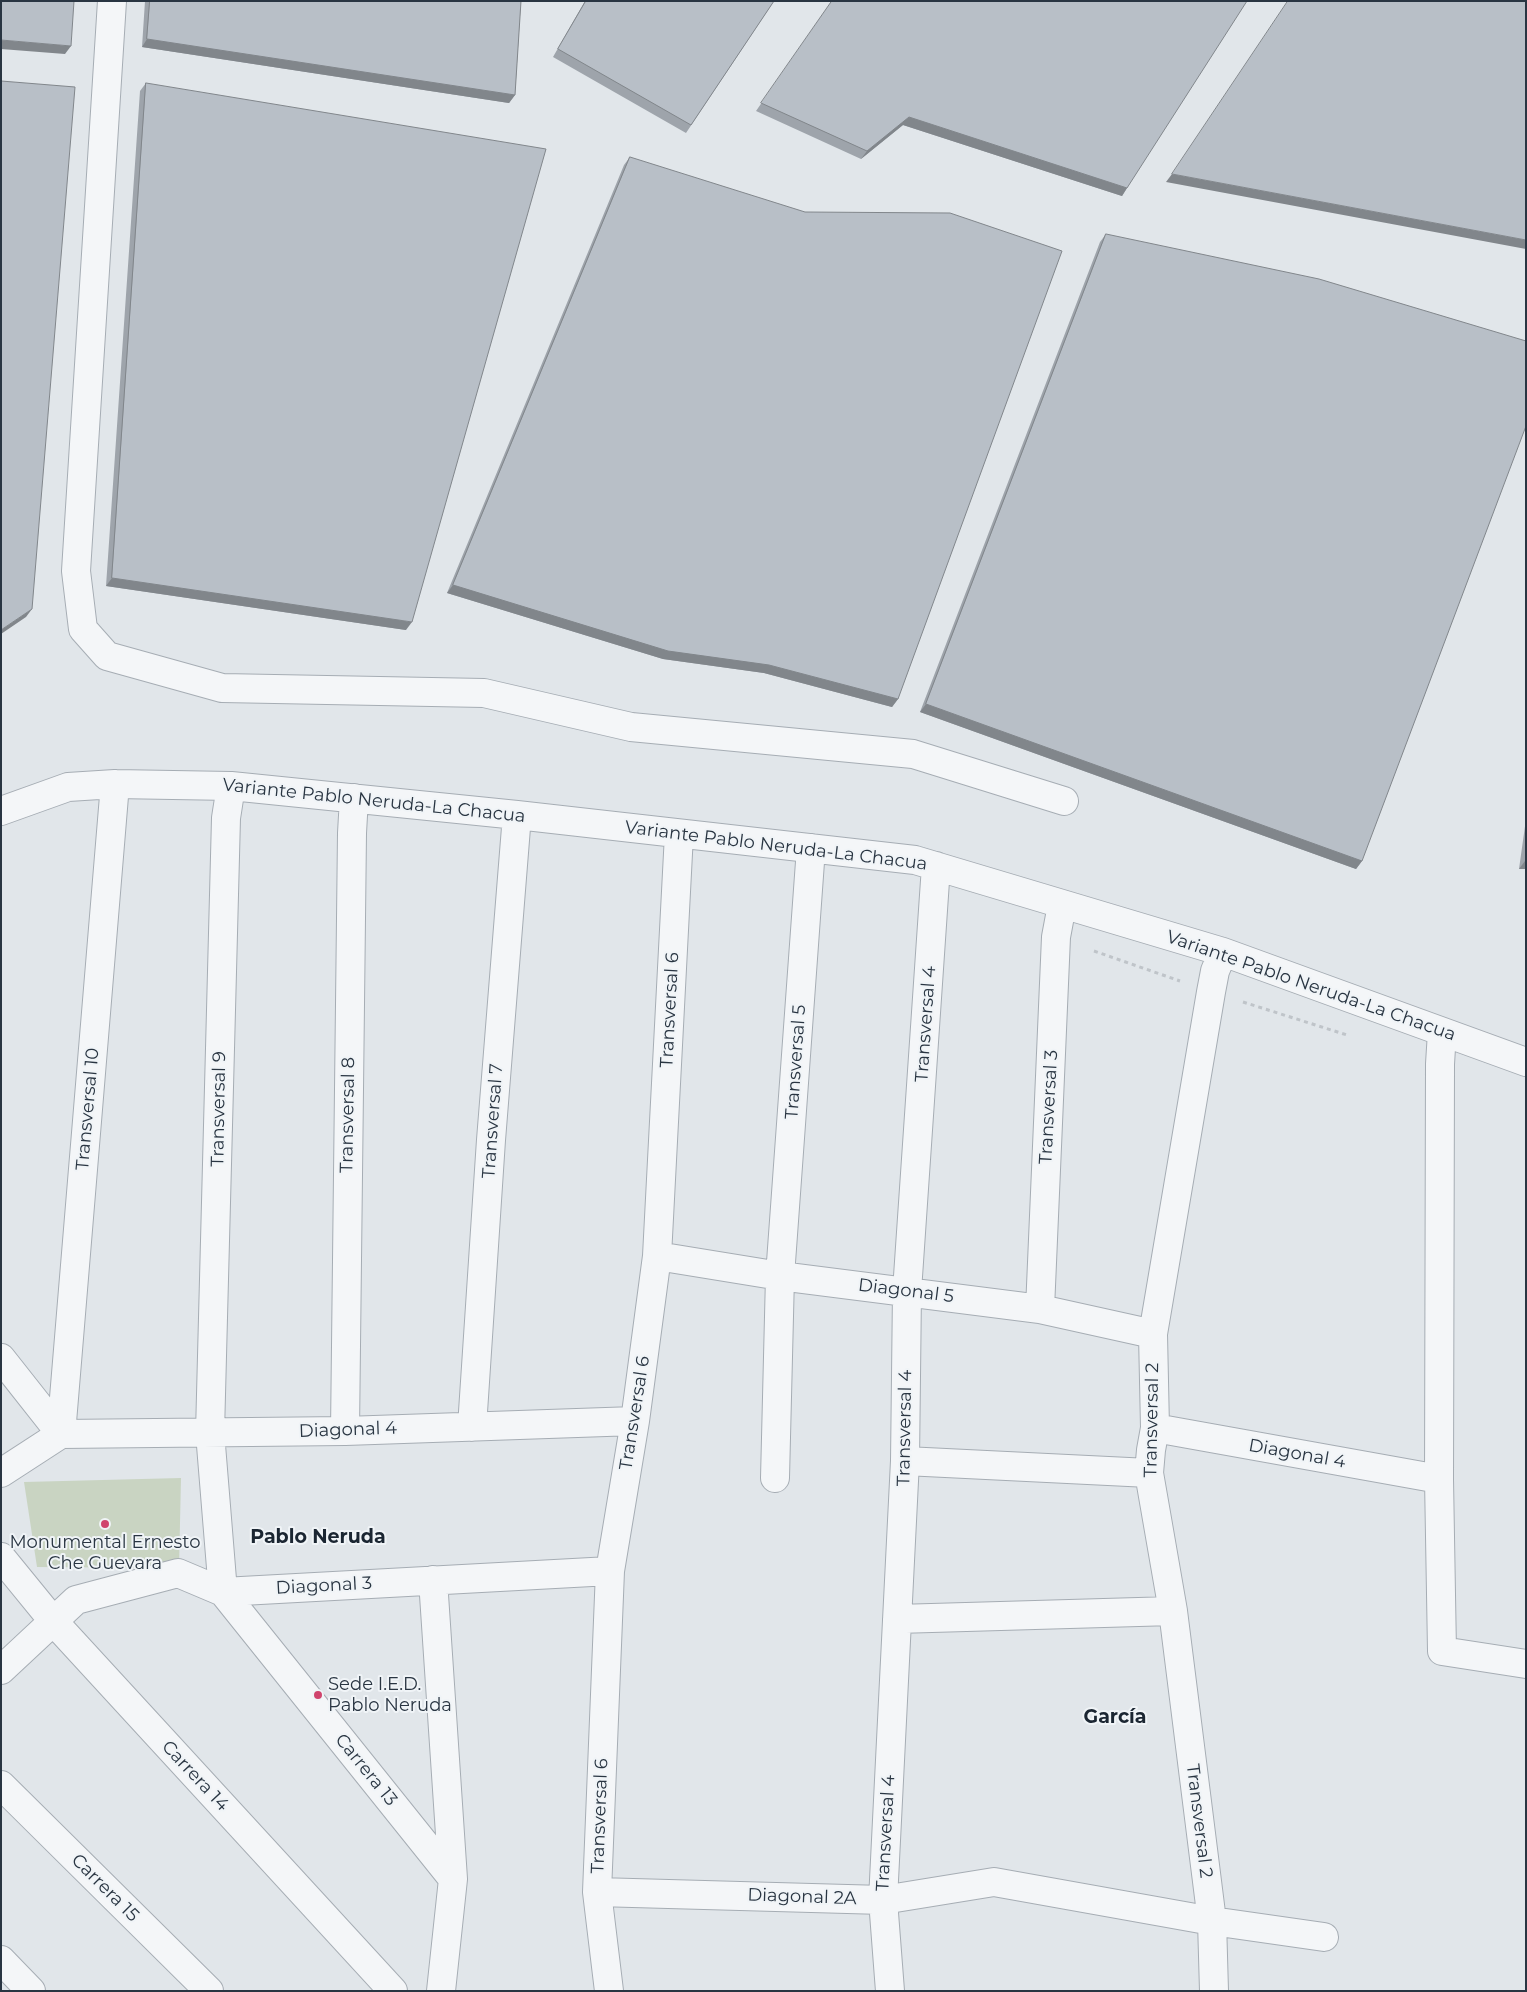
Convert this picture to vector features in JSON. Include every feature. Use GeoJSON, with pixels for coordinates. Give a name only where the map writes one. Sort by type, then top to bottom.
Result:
{"type":"FeatureCollection","features":[{"type":"Feature","properties":{"kind":"street"},"geometry":{"type":"LineString","coordinates":[[112,1],[76,571],[83,629],[107,656],[222,688],[484,693],[631,727],[913,754],[1064,801]]}},
{"type":"Feature","properties":{"kind":"street","name":"Variante Pablo Neruda-La Chacua"},"geometry":{"type":"LineString","coordinates":[[1,811],[68,787],[115,784],[231,786],[915,860],[1223,952],[1526,1062]]}},
{"type":"Feature","properties":{"kind":"street","name":"Transversal 10"},"geometry":{"type":"LineString","coordinates":[[61,1434],[115,784]]}},
{"type":"Feature","properties":{"kind":"street","name":"Transversal 9"},"geometry":{"type":"LineString","coordinates":[[223,1592],[210,1433],[226,818],[231,786]]}},
{"type":"Feature","properties":{"kind":"street","name":"Transversal 8"},"geometry":{"type":"LineString","coordinates":[[345,1431],[352,832],[354,798]]}},
{"type":"Feature","properties":{"kind":"street","name":"Transversal 7"},"geometry":{"type":"LineString","coordinates":[[472,1426],[491,1140],[517,816]]}},
{"type":"Feature","properties":{"kind":"street","name":"Transversal 6"},"geometry":{"type":"LineString","coordinates":[[609,1991],[597,1892],[610,1571],[635,1421],[657,1256],[679,834]]}},
{"type":"Feature","properties":{"kind":"street","name":"Transversal 5"},"geometry":{"type":"LineString","coordinates":[[775,1478],[780,1276],[811,848]]}},
{"type":"Feature","properties":{"kind":"street","name":"Transversal 4"},"geometry":{"type":"LineString","coordinates":[[890,1991],[883,1900],[905,1461],[907,1291],[936,866]]}},
{"type":"Feature","properties":{"kind":"street","name":"Transversal 3"},"geometry":{"type":"LineString","coordinates":[[1040,1308],[1056,938],[1062,905]]}},
{"type":"Feature","properties":{"kind":"street","name":"Transversal 2"},"geometry":{"type":"LineString","coordinates":[[1214,1991],[1212,1921],[1173,1611],[1149,1473],[1150,1450],[1155,1428],[1152,1334],[1211,992],[1215,971],[1223,952]]}},
{"type":"Feature","properties":{"kind":"street"},"geometry":{"type":"LineString","coordinates":[[1442,1032],[1440,1064],[1439,1479],[1442,1651],[1526,1664]]}},
{"type":"Feature","properties":{"kind":"street","name":"Diagonal 5"},"geometry":{"type":"LineString","coordinates":[[657,1256],[780,1276],[1040,1308],[1152,1334]]}},
{"type":"Feature","properties":{"kind":"street"},"geometry":{"type":"LineString","coordinates":[[1,1358],[61,1434],[1,1473]]}},
{"type":"Feature","properties":{"kind":"street","name":"Diagonal 4"},"geometry":{"type":"LineString","coordinates":[[61,1434],[345,1431],[635,1421]]}},
{"type":"Feature","properties":{"kind":"street","name":"Diagonal 4"},"geometry":{"type":"LineString","coordinates":[[1155,1428],[1439,1479]]}},
{"type":"Feature","properties":{"kind":"street"},"geometry":{"type":"LineString","coordinates":[[905,1461],[1149,1473]]}},
{"type":"Feature","properties":{"kind":"street","name":"Carrera 14"},"geometry":{"type":"LineString","coordinates":[[1,1557],[54,1622],[393,1991]]}},
{"type":"Feature","properties":{"kind":"street","name":"Diagonal 3"},"geometry":{"type":"LineString","coordinates":[[1,1670],[76,1600],[178,1573],[223,1592],[610,1571]]}},
{"type":"Feature","properties":{"kind":"street"},"geometry":{"type":"LineString","coordinates":[[433,1580],[453,1879],[441,1991]]}},
{"type":"Feature","properties":{"kind":"street","name":"Carrera 13"},"geometry":{"type":"LineString","coordinates":[[223,1592],[453,1879]]}},
{"type":"Feature","properties":{"kind":"street"},"geometry":{"type":"LineString","coordinates":[[897,1619],[1173,1611]]}},
{"type":"Feature","properties":{"kind":"street","name":"Carrera 15"},"geometry":{"type":"LineString","coordinates":[[1,1785],[209,1991]]}},
{"type":"Feature","properties":{"kind":"street","name":"Diagonal 2A"},"geometry":{"type":"LineString","coordinates":[[597,1892],[883,1900],[994,1882],[1212,1921],[1324,1937]]}},
{"type":"Feature","properties":{"kind":"street"},"geometry":{"type":"LineString","coordinates":[[1,1960],[31,1991]]}},
{"type":"Feature","properties":{"kind":"green space","name":"Monumental Ernesto Che Guevara"},"geometry":{"type":"Polygon","coordinates":[[[181,1478],[179,1568],[37,1567],[24,1482],[181,1478]]]}},
{"type":"Feature","properties":{"kind":"building"},"geometry":{"type":"Polygon","coordinates":[[[1,1],[74,1],[71,46],[1,40],[1,1]]]}},
{"type":"Feature","properties":{"kind":"building"},"geometry":{"type":"Polygon","coordinates":[[[150,1],[521,1],[515,95],[147,39],[150,1]]]}},
{"type":"Feature","properties":{"kind":"building"},"geometry":{"type":"Polygon","coordinates":[[[586,1],[774,1],[691,125],[558,49],[586,1]]]}},
{"type":"Feature","properties":{"kind":"building"},"geometry":{"type":"Polygon","coordinates":[[[832,1],[1247,1],[1127,188],[909,117],[867,151],[761,103],[832,1]]]}},
{"type":"Feature","properties":{"kind":"building"},"geometry":{"type":"Polygon","coordinates":[[[1288,1],[1526,1],[1526,240],[1172,174],[1288,1]]]}},
{"type":"Feature","properties":{"kind":"building"},"geometry":{"type":"Polygon","coordinates":[[[1,81],[75,87],[32,609],[1,630],[1,81]]]}},
{"type":"Feature","properties":{"kind":"building"},"geometry":{"type":"Polygon","coordinates":[[[146,83],[546,149],[412,622],[112,578],[146,83]]]}},
{"type":"Feature","properties":{"kind":"building"},"geometry":{"type":"Polygon","coordinates":[[[630,157],[805,212],[950,213],[1062,251],[898,699],[769,665],[668,651],[453,585],[630,157]]]}},
{"type":"Feature","properties":{"kind":"building"},"geometry":{"type":"Polygon","coordinates":[[[1106,234],[1319,279],[1526,341],[1526,426],[1362,861],[926,704],[1106,234]]]}},
{"type":"Feature","properties":{"kind":"place","name":"Monumental Ernesto Che Guevara"},"geometry":{"type":"Point","coordinates":[105,1524]}},
{"type":"Feature","properties":{"kind":"place","name":"Sede I.E.D. Pablo Neruda"},"geometry":{"type":"Point","coordinates":[318,1695]}},
{"type":"Feature","properties":{"kind":"district","name":"Pablo Neruda"},"geometry":{"type":"Point","coordinates":[318,1537]}},
{"type":"Feature","properties":{"kind":"district","name":"García"},"geometry":{"type":"Point","coordinates":[1115,1717]}}]}
